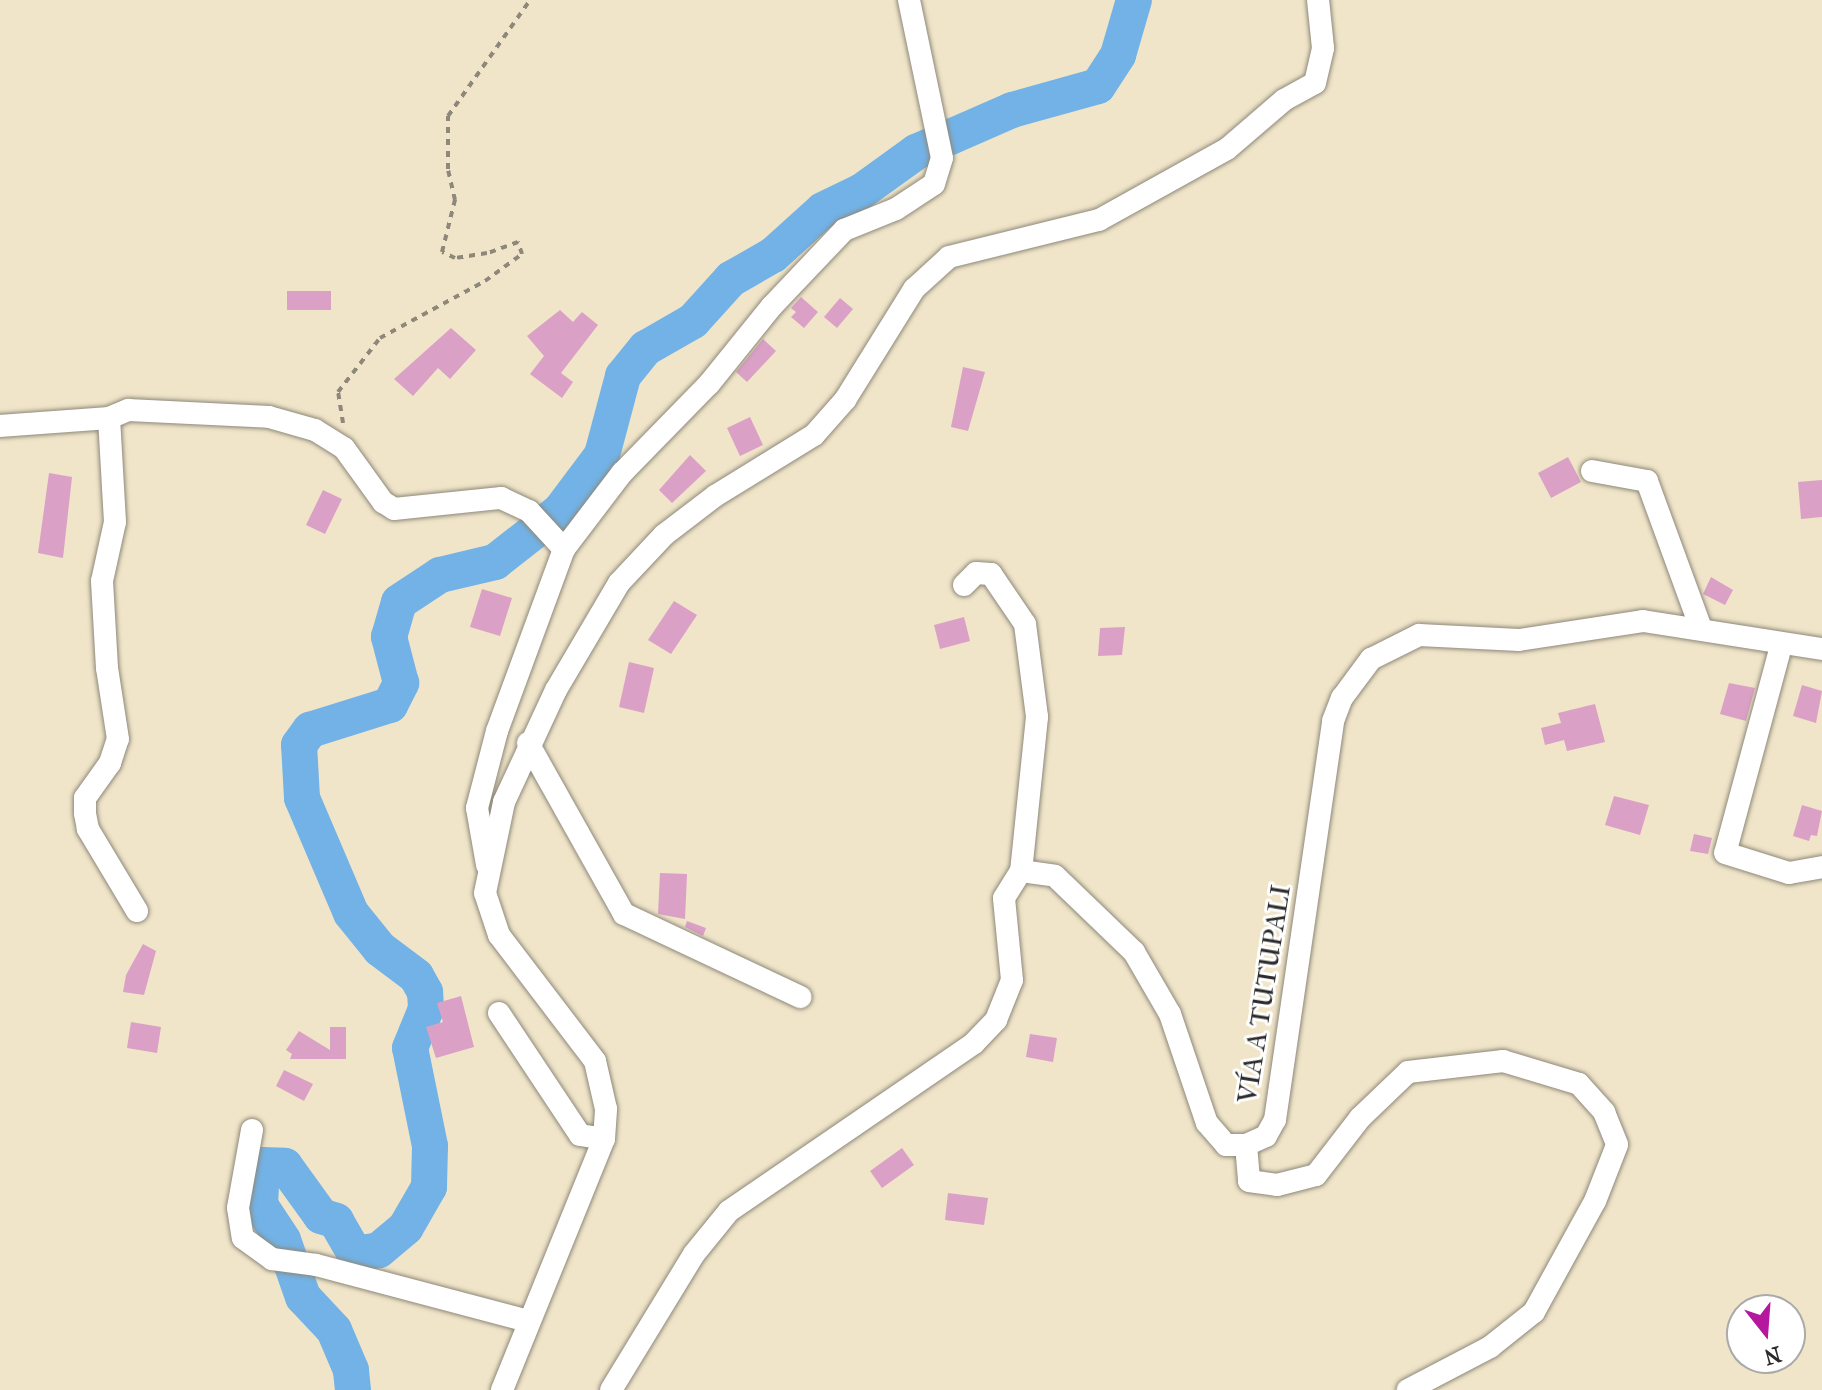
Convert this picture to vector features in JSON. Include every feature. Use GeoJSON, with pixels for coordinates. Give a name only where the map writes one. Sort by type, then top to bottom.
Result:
{"type":"FeatureCollection","features":[{"type":"Feature","properties":{"kind":"street"},"geometry":{"type":"LineString","coordinates":[[488,866],[477,808],[497,731],[558,543],[709,384],[772,306],[844,230],[896,209],[934,184],[942,158],[936,140],[927,72],[909,0]]}},
{"type":"Feature","properties":{"kind":"street"},"geometry":{"type":"LineString","coordinates":[[502,1390],[604,1139],[606,1109],[595,1061],[499,935],[485,893],[488,866],[504,802],[528,743],[619,583],[664,535],[715,496],[814,435],[845,400],[927,275],[949,257],[975,248],[1099,220],[1227,149],[1284,100],[1315,83],[1323,48],[1318,0]]}},
{"type":"Feature","properties":{"kind":"street"},"geometry":{"type":"LineString","coordinates":[[0,426],[109,418],[128,410],[269,417],[315,430],[344,448],[394,509],[491,498],[529,511],[558,543]]}},
{"type":"Feature","properties":{"kind":"street"},"geometry":{"type":"LineString","coordinates":[[109,418],[115,522],[103,573],[103,620],[118,739],[110,763],[85,798],[85,813],[88,829],[137,911]]}},
{"type":"Feature","properties":{"kind":"street"},"geometry":{"type":"LineString","coordinates":[[1592,471],[1647,481],[1700,626]]}},
{"type":"Feature","properties":{"kind":"street"},"geometry":{"type":"LineString","coordinates":[[611,1390],[694,1254],[729,1211],[974,1043],[996,1020],[1012,980],[1004,898],[1021,871],[1037,717],[1025,624],[991,574],[976,573],[964,585]]}},
{"type":"Feature","properties":{"kind":"street","name":"VÍA A TUTUPALI"},"geometry":{"type":"LineString","coordinates":[[1021,871],[1055,876],[1134,952],[1170,1014],[1207,1123],[1226,1145],[1246,1145],[1266,1136],[1277,1110],[1333,721],[1342,698],[1371,659],[1419,635],[1519,640],[1643,621],[1700,626],[1781,646],[1822,649]]}},
{"type":"Feature","properties":{"kind":"street"},"geometry":{"type":"LineString","coordinates":[[1781,646],[1725,853],[1789,873],[1822,867]]}},
{"type":"Feature","properties":{"kind":"street"},"geometry":{"type":"LineString","coordinates":[[528,743],[624,914],[800,997]]}},
{"type":"Feature","properties":{"kind":"street"},"geometry":{"type":"LineString","coordinates":[[499,1013],[580,1135],[604,1139]]}},
{"type":"Feature","properties":{"kind":"street"},"geometry":{"type":"LineString","coordinates":[[1246,1145],[1249,1181],[1277,1185],[1316,1175],[1360,1118],[1408,1072],[1503,1061],[1579,1084],[1604,1112],[1617,1145],[1595,1201],[1534,1312],[1490,1347],[1408,1390]]}},
{"type":"Feature","properties":{"kind":"street"},"geometry":{"type":"LineString","coordinates":[[252,1130],[238,1208],[243,1238],[272,1259],[316,1265],[528,1321]]}},
{"type":"Feature","properties":{"kind":"path"},"geometry":{"type":"LineString","coordinates":[[344,448],[338,392],[380,338],[507,269],[522,254],[518,242],[487,253],[455,258],[442,252],[455,200],[448,169],[448,116],[530,0]]}},
{"type":"Feature","properties":{"kind":"building"},"geometry":{"type":"Polygon","coordinates":[[[287,291],[331,291],[331,310],[287,310],[287,291]]]}},
{"type":"Feature","properties":{"kind":"building"},"geometry":{"type":"Polygon","coordinates":[[[801,297],[818,312],[804,328],[791,317],[796,312],[791,308],[801,297]]]}},
{"type":"Feature","properties":{"kind":"building"},"geometry":{"type":"Polygon","coordinates":[[[840,298],[853,309],[837,328],[824,317],[840,298]]]}},
{"type":"Feature","properties":{"kind":"building"},"geometry":{"type":"Polygon","coordinates":[[[560,310],[573,322],[582,312],[598,325],[561,373],[573,382],[562,398],[530,374],[544,356],[527,336],[560,310]]]}},
{"type":"Feature","properties":{"kind":"building"},"geometry":{"type":"Polygon","coordinates":[[[451,328],[476,350],[450,379],[438,368],[413,396],[394,379],[451,328]]]}},
{"type":"Feature","properties":{"kind":"building"},"geometry":{"type":"Polygon","coordinates":[[[763,339],[776,351],[747,382],[736,372],[763,339]]]}},
{"type":"Feature","properties":{"kind":"building"},"geometry":{"type":"Polygon","coordinates":[[[963,367],[985,372],[968,431],[951,427],[963,367]]]}},
{"type":"Feature","properties":{"kind":"building"},"geometry":{"type":"Polygon","coordinates":[[[750,417],[763,445],[740,456],[727,428],[750,417]]]}},
{"type":"Feature","properties":{"kind":"building"},"geometry":{"type":"Polygon","coordinates":[[[690,455],[706,471],[672,503],[659,490],[690,455]]]}},
{"type":"Feature","properties":{"kind":"building"},"geometry":{"type":"Polygon","coordinates":[[[1568,457],[1581,482],[1551,498],[1538,473],[1568,457]]]}},
{"type":"Feature","properties":{"kind":"building"},"geometry":{"type":"Polygon","coordinates":[[[49,473],[72,477],[63,558],[38,553],[49,473]]]}},
{"type":"Feature","properties":{"kind":"building"},"geometry":{"type":"Polygon","coordinates":[[[1822,480],[1822,517],[1801,519],[1798,482],[1822,480]]]}},
{"type":"Feature","properties":{"kind":"building"},"geometry":{"type":"Polygon","coordinates":[[[323,490],[342,499],[325,534],[306,525],[323,490]]]}},
{"type":"Feature","properties":{"kind":"building"},"geometry":{"type":"Polygon","coordinates":[[[1711,577],[1733,590],[1725,605],[1703,594],[1711,577]]]}},
{"type":"Feature","properties":{"kind":"building"},"geometry":{"type":"Polygon","coordinates":[[[482,589],[512,598],[500,636],[470,627],[482,589]]]}},
{"type":"Feature","properties":{"kind":"building"},"geometry":{"type":"Polygon","coordinates":[[[674,601],[697,615],[671,654],[648,640],[674,601]]]}},
{"type":"Feature","properties":{"kind":"building"},"geometry":{"type":"Polygon","coordinates":[[[964,617],[970,641],[940,649],[934,625],[964,617]]]}},
{"type":"Feature","properties":{"kind":"building"},"geometry":{"type":"Polygon","coordinates":[[[1125,627],[1122,655],[1098,656],[1100,628],[1125,627]]]}},
{"type":"Feature","properties":{"kind":"building"},"geometry":{"type":"Polygon","coordinates":[[[629,662],[654,668],[644,713],[619,707],[629,662]]]}},
{"type":"Feature","properties":{"kind":"building"},"geometry":{"type":"Polygon","coordinates":[[[1729,683],[1755,688],[1746,721],[1720,714],[1729,683]]]}},
{"type":"Feature","properties":{"kind":"building"},"geometry":{"type":"Polygon","coordinates":[[[1802,685],[1822,691],[1816,723],[1793,716],[1802,685]]]}},
{"type":"Feature","properties":{"kind":"building"},"geometry":{"type":"Polygon","coordinates":[[[1595,704],[1605,742],[1567,751],[1564,740],[1545,745],[1541,728],[1561,723],[1558,713],[1595,704]]]}},
{"type":"Feature","properties":{"kind":"building"},"geometry":{"type":"Polygon","coordinates":[[[1614,796],[1649,805],[1640,835],[1605,825],[1614,796]]]}},
{"type":"Feature","properties":{"kind":"building"},"geometry":{"type":"Polygon","coordinates":[[[1802,805],[1822,811],[1817,836],[1811,835],[1809,841],[1793,836],[1802,805]]]}},
{"type":"Feature","properties":{"kind":"building"},"geometry":{"type":"Polygon","coordinates":[[[1694,834],[1712,838],[1708,854],[1690,851],[1694,834]]]}},
{"type":"Feature","properties":{"kind":"building"},"geometry":{"type":"Polygon","coordinates":[[[660,873],[687,874],[685,919],[658,914],[660,873]]]}},
{"type":"Feature","properties":{"kind":"building"},"geometry":{"type":"Polygon","coordinates":[[[687,921],[706,928],[703,936],[685,927],[687,921]]]}},
{"type":"Feature","properties":{"kind":"building"},"geometry":{"type":"Polygon","coordinates":[[[143,944],[156,951],[144,995],[123,992],[126,975],[143,944]]]}},
{"type":"Feature","properties":{"kind":"building"},"geometry":{"type":"Polygon","coordinates":[[[461,996],[474,1047],[436,1058],[426,1027],[443,1022],[437,1003],[461,996]]]}},
{"type":"Feature","properties":{"kind":"building"},"geometry":{"type":"Polygon","coordinates":[[[131,1022],[161,1027],[157,1053],[127,1048],[131,1022]]]}},
{"type":"Feature","properties":{"kind":"building"},"geometry":{"type":"Polygon","coordinates":[[[330,1027],[346,1027],[346,1059],[290,1059],[292,1054],[286,1050],[299,1031],[330,1050],[330,1027]]]}},
{"type":"Feature","properties":{"kind":"building"},"geometry":{"type":"Polygon","coordinates":[[[1030,1034],[1057,1038],[1053,1062],[1026,1057],[1030,1034]]]}},
{"type":"Feature","properties":{"kind":"building"},"geometry":{"type":"Polygon","coordinates":[[[284,1070],[313,1084],[304,1101],[276,1086],[284,1070]]]}},
{"type":"Feature","properties":{"kind":"building"},"geometry":{"type":"Polygon","coordinates":[[[902,1148],[914,1165],[882,1188],[870,1171],[902,1148]]]}},
{"type":"Feature","properties":{"kind":"building"},"geometry":{"type":"Polygon","coordinates":[[[948,1193],[988,1198],[984,1225],[945,1220],[948,1193]]]}},
{"type":"Feature","properties":{"kind":"waterway"},"geometry":{"type":"LineString","coordinates":[[353,1390],[351,1370],[334,1330],[303,1297],[283,1240],[260,1205],[262,1165],[285,1166],[321,1216],[336,1221],[355,1254],[379,1250],[406,1227],[429,1187],[430,1146],[410,1048],[426,1009],[425,992],[416,976],[380,949],[351,913],[302,798],[299,745],[310,730],[390,705],[401,683],[389,637],[399,602],[440,575],[495,562],[560,511],[602,455],[623,376],[646,348],[693,321],[731,279],[773,255],[823,210],[862,191],[916,152],[1012,110],[1098,86],[1118,55],[1134,0]]}}]}
